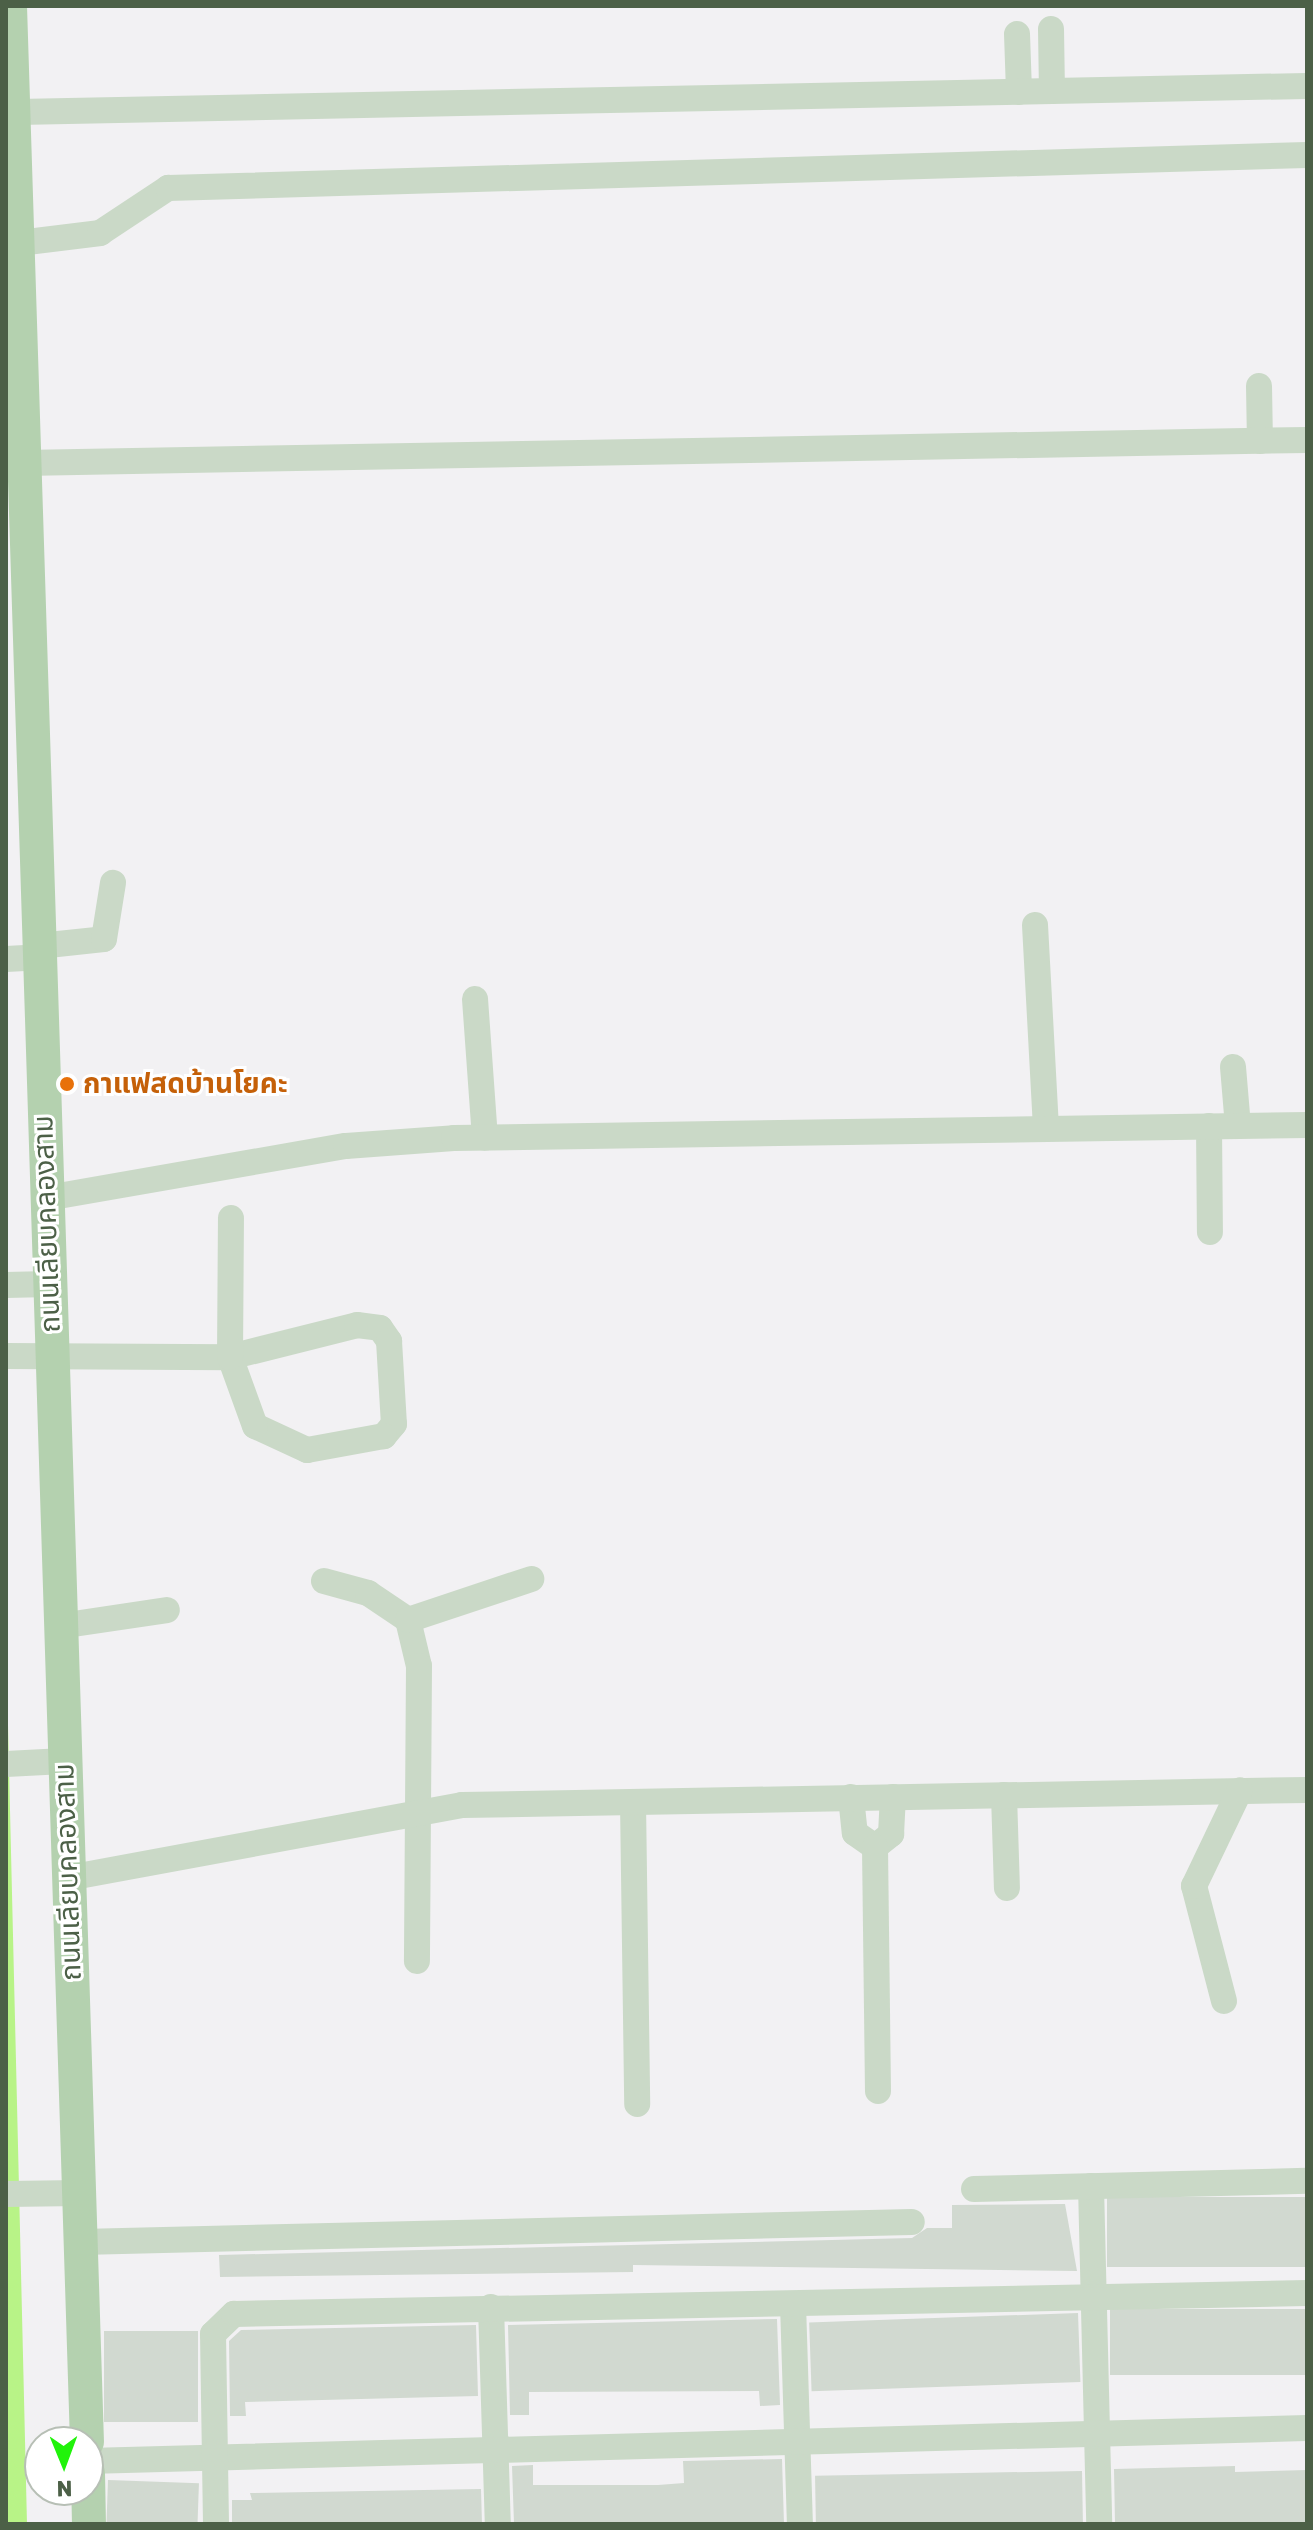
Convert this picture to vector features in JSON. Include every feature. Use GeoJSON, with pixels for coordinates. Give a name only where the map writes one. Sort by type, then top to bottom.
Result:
{"type":"FeatureCollection","features":[{"type":"Feature","properties":{"kind":"main road","name":"ถนนเลียบคลองสาม"},"geometry":{"type":"LineString","coordinates":[[10,6],[18,112],[23,463],[12,507],[28,954],[47,1198],[87,2426]]}},
{"type":"Feature","properties":{"kind":"street"},"geometry":{"type":"LineString","coordinates":[[1051,29],[1052,91]]}},
{"type":"Feature","properties":{"kind":"street"},"geometry":{"type":"LineString","coordinates":[[1017,34],[1019,92]]}},
{"type":"Feature","properties":{"kind":"street"},"geometry":{"type":"LineString","coordinates":[[18,112],[1307,86]]}},
{"type":"Feature","properties":{"kind":"street"},"geometry":{"type":"LineString","coordinates":[[19,243],[100,233],[168,188],[1307,155]]}},
{"type":"Feature","properties":{"kind":"street"},"geometry":{"type":"LineString","coordinates":[[1259,386],[1260,441]]}},
{"type":"Feature","properties":{"kind":"street"},"geometry":{"type":"LineString","coordinates":[[23,463],[1307,440]]}},
{"type":"Feature","properties":{"kind":"street"},"geometry":{"type":"LineString","coordinates":[[28,954],[104,939],[113,883]]}},
{"type":"Feature","properties":{"kind":"street"},"geometry":{"type":"LineString","coordinates":[[1035,925],[1046,1128]]}},
{"type":"Feature","properties":{"kind":"street"},"geometry":{"type":"LineString","coordinates":[[475,999],[485,1138]]}},
{"type":"Feature","properties":{"kind":"street"},"geometry":{"type":"LineString","coordinates":[[1233,1067],[1238,1126]]}},
{"type":"Feature","properties":{"kind":"street"},"geometry":{"type":"LineString","coordinates":[[47,1198],[346,1146],[485,1138],[1307,1125]]}},
{"type":"Feature","properties":{"kind":"street"},"geometry":{"type":"LineString","coordinates":[[1209,1126],[1210,1232]]}},
{"type":"Feature","properties":{"kind":"street"},"geometry":{"type":"LineString","coordinates":[[9,1356],[230,1357],[342,1328],[380,1328],[389,1341],[394,1424],[373,1443],[320,1448],[272,1437],[255,1426],[230,1357],[231,1218]]}},
{"type":"Feature","properties":{"kind":"street"},"geometry":{"type":"LineString","coordinates":[[9,1284],[49,1284]]}},
{"type":"Feature","properties":{"kind":"street"},"geometry":{"type":"LineString","coordinates":[[408,1620],[531,1579]]}},
{"type":"Feature","properties":{"kind":"street"},"geometry":{"type":"LineString","coordinates":[[324,1581],[368,1593],[408,1620],[419,1666],[417,1961]]}},
{"type":"Feature","properties":{"kind":"street"},"geometry":{"type":"LineString","coordinates":[[60,1626],[167,1610]]}},
{"type":"Feature","properties":{"kind":"street"},"geometry":{"type":"LineString","coordinates":[[10,1763],[64,1761]]}},
{"type":"Feature","properties":{"kind":"street"},"geometry":{"type":"LineString","coordinates":[[1224,2001],[1194,1886],[1240,1790]]}},
{"type":"Feature","properties":{"kind":"street"},"geometry":{"type":"LineString","coordinates":[[68,1878],[416,1810],[851,1797],[1307,1790]]}},
{"type":"Feature","properties":{"kind":"street"},"geometry":{"type":"LineString","coordinates":[[1004,1795],[1007,1888]]}},
{"type":"Feature","properties":{"kind":"street"},"geometry":{"type":"LineString","coordinates":[[851,1797],[855,1833],[875,1847]]}},
{"type":"Feature","properties":{"kind":"street"},"geometry":{"type":"LineString","coordinates":[[875,1847],[891,1834],[893,1797]]}},
{"type":"Feature","properties":{"kind":"street"},"geometry":{"type":"LineString","coordinates":[[633,1802],[637,2104]]}},
{"type":"Feature","properties":{"kind":"street"},"geometry":{"type":"LineString","coordinates":[[875,1847],[878,2091]]}},
{"type":"Feature","properties":{"kind":"street"},"geometry":{"type":"LineString","coordinates":[[974,2189],[1307,2181]]}},
{"type":"Feature","properties":{"kind":"street"},"geometry":{"type":"LineString","coordinates":[[1091,2186],[1099,2524]]}},
{"type":"Feature","properties":{"kind":"street"},"geometry":{"type":"LineString","coordinates":[[15,2194],[80,2193]]}},
{"type":"Feature","properties":{"kind":"street"},"geometry":{"type":"LineString","coordinates":[[81,2242],[912,2222]]}},
{"type":"Feature","properties":{"kind":"street"},"geometry":{"type":"LineString","coordinates":[[216,2524],[213,2334],[234,2314],[1307,2293]]}},
{"type":"Feature","properties":{"kind":"street"},"geometry":{"type":"LineString","coordinates":[[793,2304],[800,2524]]}},
{"type":"Feature","properties":{"kind":"street"},"geometry":{"type":"LineString","coordinates":[[491,2307],[498,2524]]}},
{"type":"Feature","properties":{"kind":"street"},"geometry":{"type":"LineString","coordinates":[[104,2460],[495,2446],[1307,2428]]}},
{"type":"Feature","properties":{"kind":"shaded area"},"geometry":{"type":"Polygon","coordinates":[[[6,1635],[24,2506],[27,2506],[27,2524],[6,2524],[6,1635]]]}},
{"type":"Feature","properties":{"kind":"building"},"geometry":{"type":"Polygon","coordinates":[[[1107,2197],[1307,2197],[1307,2267],[1107,2267],[1107,2197]]]}},
{"type":"Feature","properties":{"kind":"building"},"geometry":{"type":"Polygon","coordinates":[[[1065,2204],[1077,2271],[633,2265],[633,2272],[220,2277],[219,2255],[912,2238],[927,2228],[952,2228],[952,2205],[1065,2204]]]}},
{"type":"Feature","properties":{"kind":"building"},"geometry":{"type":"Polygon","coordinates":[[[1110,2309],[1307,2309],[1307,2375],[1110,2375],[1110,2309]]]}},
{"type":"Feature","properties":{"kind":"building"},"geometry":{"type":"Polygon","coordinates":[[[1078,2313],[1080,2382],[812,2391],[809,2322],[1078,2313]]]}},
{"type":"Feature","properties":{"kind":"building"},"geometry":{"type":"Polygon","coordinates":[[[777,2319],[780,2405],[760,2406],[759,2391],[529,2392],[529,2415],[510,2415],[508,2325],[777,2319]]]}},
{"type":"Feature","properties":{"kind":"building"},"geometry":{"type":"Polygon","coordinates":[[[476,2325],[478,2396],[245,2402],[246,2416],[230,2416],[229,2341],[241,2330],[476,2325]]]}},
{"type":"Feature","properties":{"kind":"building"},"geometry":{"type":"Polygon","coordinates":[[[104,2331],[198,2331],[198,2422],[104,2422],[104,2331]]]}},
{"type":"Feature","properties":{"kind":"building"},"geometry":{"type":"Polygon","coordinates":[[[782,2459],[784,2524],[514,2524],[512,2466],[533,2465],[533,2485],[658,2485],[684,2483],[683,2461],[782,2459]]]}},
{"type":"Feature","properties":{"kind":"building"},"geometry":{"type":"Polygon","coordinates":[[[1235,2466],[1235,2472],[1307,2470],[1307,2524],[1115,2524],[1114,2469],[1235,2466]]]}},
{"type":"Feature","properties":{"kind":"building"},"geometry":{"type":"Polygon","coordinates":[[[1082,2471],[1083,2524],[816,2524],[815,2476],[1082,2471]]]}},
{"type":"Feature","properties":{"kind":"building"},"geometry":{"type":"Polygon","coordinates":[[[108,2480],[199,2483],[198,2524],[106,2524],[108,2480]]]}},
{"type":"Feature","properties":{"kind":"building"},"geometry":{"type":"Polygon","coordinates":[[[481,2489],[482,2524],[232,2524],[232,2500],[252,2500],[250,2493],[481,2489]]]}},
{"type":"Feature","properties":{"kind":"place","name":"กาแฟสดบ้านโยคะ"},"geometry":{"type":"Point","coordinates":[67,1084]}}]}
